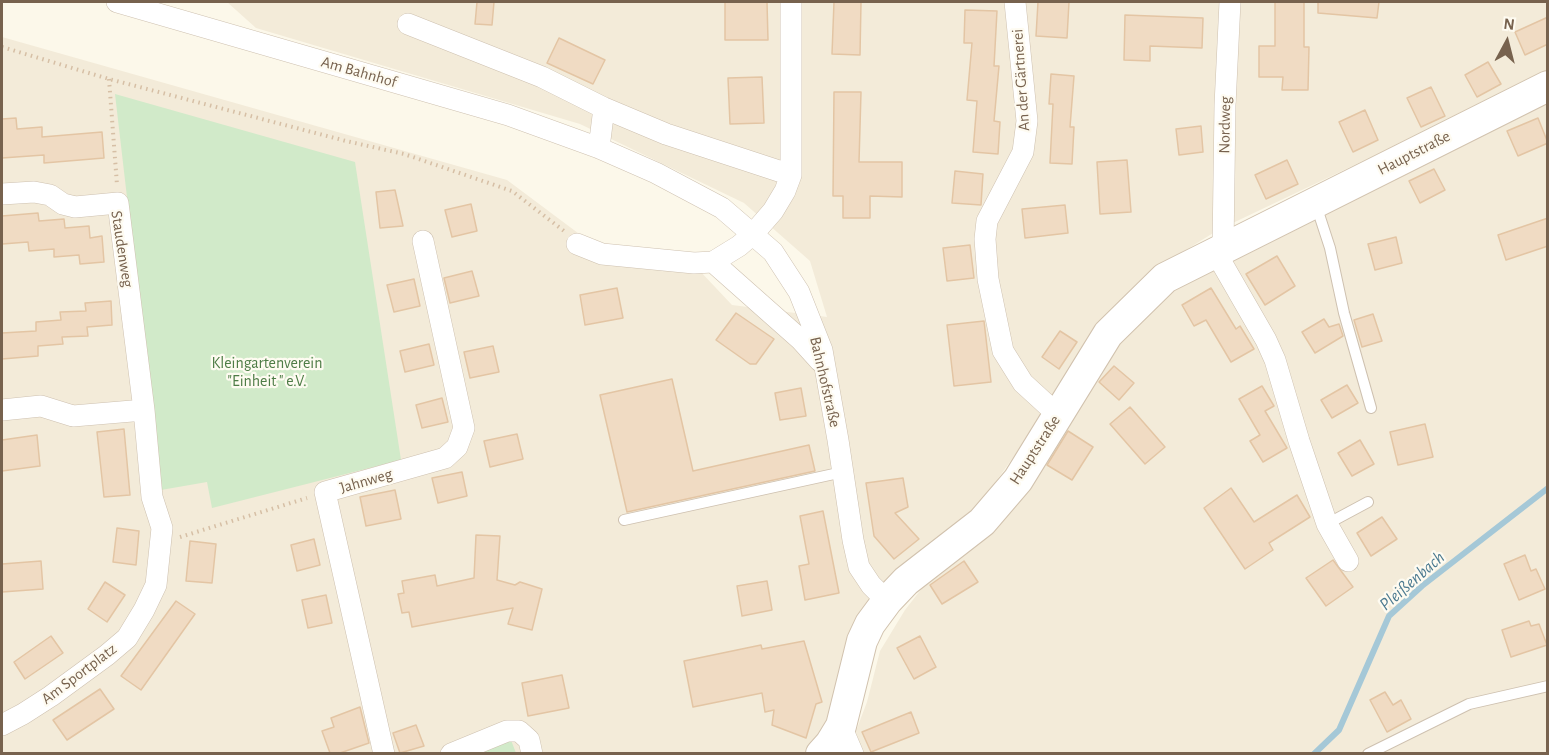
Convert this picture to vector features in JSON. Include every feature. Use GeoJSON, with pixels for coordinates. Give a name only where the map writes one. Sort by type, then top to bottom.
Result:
{"type":"FeatureCollection","features":[{"type":"Feature","properties":{"kind":"street","name":"Am Bahnhof"},"geometry":{"type":"LineString","coordinates":[[117,2],[508,115],[599,148],[656,173],[722,208],[753,234]]}},
{"type":"Feature","properties":{"kind":"street"},"geometry":{"type":"LineString","coordinates":[[577,244],[602,254],[694,263],[713,262],[739,246],[753,234],[773,211],[791,175],[791,2]]}},
{"type":"Feature","properties":{"kind":"street","name":"An der Gärtnerei"},"geometry":{"type":"LineString","coordinates":[[1015,2],[1027,121],[1023,153],[987,221],[985,239],[988,279],[1003,351],[1023,383],[1058,415]]}},
{"type":"Feature","properties":{"kind":"street","name":"Nordweg"},"geometry":{"type":"LineString","coordinates":[[1219,251],[1230,2]]}},
{"type":"Feature","properties":{"kind":"street"},"geometry":{"type":"LineString","coordinates":[[408,24],[542,77],[604,108],[666,134],[791,175]]}},
{"type":"Feature","properties":{"kind":"street","name":"Hauptstraße"},"geometry":{"type":"LineString","coordinates":[[821,753],[830,744],[841,726],[861,641],[870,624],[906,581],[981,522],[1018,480],[1108,334],[1165,278],[1548,86]]}},
{"type":"Feature","properties":{"kind":"street"},"geometry":{"type":"LineString","coordinates":[[599,148],[604,108]]}},
{"type":"Feature","properties":{"kind":"street","name":"Staudenweg"},"geometry":{"type":"LineString","coordinates":[[2,194],[34,192],[50,195],[63,204],[75,207],[118,204],[144,410],[152,497],[162,528],[162,542]]}},
{"type":"Feature","properties":{"kind":"street","name":"Bahnhofstraße"},"geometry":{"type":"LineString","coordinates":[[753,234],[773,252],[799,292],[822,350],[859,567],[871,585],[887,601]]}},
{"type":"Feature","properties":{"kind":"street","name":"Jahnweg"},"geometry":{"type":"LineString","coordinates":[[384,753],[325,492],[445,458],[457,447],[464,428],[423,241]]}},
{"type":"Feature","properties":{"kind":"street"},"geometry":{"type":"LineString","coordinates":[[1219,251],[1275,360],[1327,524],[1348,561]]}},
{"type":"Feature","properties":{"kind":"street"},"geometry":{"type":"LineString","coordinates":[[713,262],[801,340],[825,366]]}},
{"type":"Feature","properties":{"kind":"street"},"geometry":{"type":"LineString","coordinates":[[2,410],[41,406],[73,416],[144,410]]}},
{"type":"Feature","properties":{"kind":"street","name":"Am Sportplatz"},"geometry":{"type":"LineString","coordinates":[[2,725],[51,696],[107,656],[127,638],[156,585],[162,542]]}},
{"type":"Feature","properties":{"kind":"street"},"geometry":{"type":"LineString","coordinates":[[841,726],[853,753]]}},
{"type":"Feature","properties":{"kind":"street"},"geometry":{"type":"LineString","coordinates":[[451,753],[507,732],[519,731],[529,740],[532,753]]}},
{"type":"Feature","properties":{"kind":"lane"},"geometry":{"type":"LineString","coordinates":[[1315,202],[1330,248],[1344,313],[1371,408]]}},
{"type":"Feature","properties":{"kind":"lane"},"geometry":{"type":"LineString","coordinates":[[624,520],[843,472]]}},
{"type":"Feature","properties":{"kind":"lane"},"geometry":{"type":"LineString","coordinates":[[1327,524],[1368,502]]}},
{"type":"Feature","properties":{"kind":"lane"},"geometry":{"type":"LineString","coordinates":[[1368,753],[1469,704],[1548,686]]}},
{"type":"Feature","properties":{"kind":"path"},"geometry":{"type":"LineString","coordinates":[[2,47],[108,79],[404,154],[453,170],[512,191],[566,232],[577,244]]}},
{"type":"Feature","properties":{"kind":"path"},"geometry":{"type":"LineString","coordinates":[[108,79],[118,204]]}},
{"type":"Feature","properties":{"kind":"path"},"geometry":{"type":"LineString","coordinates":[[162,542],[325,492]]}},
{"type":"Feature","properties":{"kind":"shaded area"},"geometry":{"type":"Polygon","coordinates":[[[227,2],[1547,2],[1548,73],[1218,230],[1157,268],[1040,420],[974,512],[897,574],[854,623],[831,726],[808,753],[2,754],[2,37],[507,180],[590,242],[682,252],[732,305],[827,317],[810,261],[744,203],[580,124],[256,28],[227,2]]]}},
{"type":"Feature","properties":{"kind":"shaded area"},"geometry":{"type":"Polygon","coordinates":[[[1547,101],[1547,753],[840,754],[853,739],[867,702],[880,651],[905,610],[1120,334],[1174,282],[1547,101]]]}},
{"type":"Feature","properties":{"kind":"green space","name":"Kleingartenverein \"Einheit \" e.V."},"geometry":{"type":"Polygon","coordinates":[[[115,94],[355,162],[401,460],[212,508],[207,482],[161,490],[115,94]]]}},
{"type":"Feature","properties":{"kind":"green space"},"geometry":{"type":"Polygon","coordinates":[[[509,735],[516,753],[463,754],[509,735]]]}},
{"type":"Feature","properties":{"kind":"building"},"geometry":{"type":"Polygon","coordinates":[[[477,2],[494,2],[492,25],[475,24],[477,2]]]}},
{"type":"Feature","properties":{"kind":"building"},"geometry":{"type":"Polygon","coordinates":[[[725,2],[767,2],[768,40],[725,40],[725,2]]]}},
{"type":"Feature","properties":{"kind":"building"},"geometry":{"type":"Polygon","coordinates":[[[834,2],[861,2],[860,55],[832,54],[834,2]]]}},
{"type":"Feature","properties":{"kind":"building"},"geometry":{"type":"Polygon","coordinates":[[[1038,2],[1069,2],[1067,38],[1036,36],[1038,2]]]}},
{"type":"Feature","properties":{"kind":"building"},"geometry":{"type":"Polygon","coordinates":[[[1275,2],[1304,2],[1304,47],[1309,47],[1308,90],[1282,90],[1283,77],[1259,77],[1259,46],[1275,46],[1275,2]]]}},
{"type":"Feature","properties":{"kind":"building"},"geometry":{"type":"Polygon","coordinates":[[[1318,2],[1379,2],[1377,18],[1318,13],[1318,2]]]}},
{"type":"Feature","properties":{"kind":"building"},"geometry":{"type":"Polygon","coordinates":[[[965,10],[997,11],[994,66],[999,66],[994,121],[1000,122],[998,154],[973,152],[977,101],[967,100],[972,43],[964,43],[965,10]]]}},
{"type":"Feature","properties":{"kind":"building"},"geometry":{"type":"Polygon","coordinates":[[[1125,15],[1203,18],[1202,48],[1150,46],[1150,61],[1124,60],[1125,15]]]}},
{"type":"Feature","properties":{"kind":"building"},"geometry":{"type":"Polygon","coordinates":[[[1548,17],[1548,44],[1525,55],[1515,32],[1548,17]]]}},
{"type":"Feature","properties":{"kind":"building"},"geometry":{"type":"Polygon","coordinates":[[[559,38],[605,60],[593,84],[547,63],[559,38]]]}},
{"type":"Feature","properties":{"kind":"building"},"geometry":{"type":"Polygon","coordinates":[[[1488,62],[1501,84],[1477,97],[1465,75],[1488,62]]]}},
{"type":"Feature","properties":{"kind":"building"},"geometry":{"type":"Polygon","coordinates":[[[1051,74],[1074,76],[1070,127],[1074,127],[1072,164],[1050,163],[1053,104],[1049,104],[1051,74]]]}},
{"type":"Feature","properties":{"kind":"building"},"geometry":{"type":"Polygon","coordinates":[[[762,77],[764,123],[730,124],[728,78],[762,77]]]}},
{"type":"Feature","properties":{"kind":"building"},"geometry":{"type":"Polygon","coordinates":[[[1431,87],[1445,116],[1421,127],[1407,98],[1431,87]]]}},
{"type":"Feature","properties":{"kind":"building"},"geometry":{"type":"Polygon","coordinates":[[[834,92],[861,92],[859,162],[902,162],[902,197],[870,196],[870,218],[843,218],[843,196],[833,196],[834,92]]]}},
{"type":"Feature","properties":{"kind":"building"},"geometry":{"type":"Polygon","coordinates":[[[1365,110],[1378,140],[1353,152],[1339,122],[1365,110]]]}},
{"type":"Feature","properties":{"kind":"building"},"geometry":{"type":"Polygon","coordinates":[[[16,118],[17,129],[42,127],[42,137],[102,132],[104,158],[44,163],[44,155],[2,158],[2,119],[16,118]]]}},
{"type":"Feature","properties":{"kind":"building"},"geometry":{"type":"Polygon","coordinates":[[[1538,118],[1548,143],[1518,156],[1507,131],[1538,118]]]}},
{"type":"Feature","properties":{"kind":"building"},"geometry":{"type":"Polygon","coordinates":[[[1201,126],[1203,152],[1179,155],[1176,129],[1201,126]]]}},
{"type":"Feature","properties":{"kind":"building"},"geometry":{"type":"Polygon","coordinates":[[[1127,160],[1131,212],[1100,214],[1097,162],[1127,160]]]}},
{"type":"Feature","properties":{"kind":"building"},"geometry":{"type":"Polygon","coordinates":[[[1287,160],[1298,184],[1266,199],[1255,175],[1287,160]]]}},
{"type":"Feature","properties":{"kind":"building"},"geometry":{"type":"Polygon","coordinates":[[[1434,169],[1445,190],[1420,203],[1409,181],[1434,169]]]}},
{"type":"Feature","properties":{"kind":"building"},"geometry":{"type":"Polygon","coordinates":[[[955,171],[983,174],[981,205],[952,203],[955,171]]]}},
{"type":"Feature","properties":{"kind":"building"},"geometry":{"type":"Polygon","coordinates":[[[395,190],[403,226],[380,228],[376,192],[395,190]]]}},
{"type":"Feature","properties":{"kind":"building"},"geometry":{"type":"Polygon","coordinates":[[[471,204],[477,231],[452,237],[445,210],[471,204]]]}},
{"type":"Feature","properties":{"kind":"building"},"geometry":{"type":"Polygon","coordinates":[[[1065,205],[1068,233],[1025,238],[1022,209],[1065,205]]]}},
{"type":"Feature","properties":{"kind":"building"},"geometry":{"type":"Polygon","coordinates":[[[38,213],[39,221],[64,219],[65,228],[89,226],[90,238],[102,236],[104,262],[80,264],[79,255],[54,257],[54,249],[29,251],[28,242],[2,244],[2,216],[38,213]]]}},
{"type":"Feature","properties":{"kind":"building"},"geometry":{"type":"Polygon","coordinates":[[[1548,218],[1548,246],[1506,260],[1498,235],[1548,218]]]}},
{"type":"Feature","properties":{"kind":"building"},"geometry":{"type":"Polygon","coordinates":[[[1396,237],[1402,263],[1375,270],[1368,244],[1396,237]]]}},
{"type":"Feature","properties":{"kind":"building"},"geometry":{"type":"Polygon","coordinates":[[[970,245],[974,278],[947,281],[943,248],[970,245]]]}},
{"type":"Feature","properties":{"kind":"building"},"geometry":{"type":"Polygon","coordinates":[[[1277,256],[1295,286],[1265,305],[1246,274],[1277,256]]]}},
{"type":"Feature","properties":{"kind":"building"},"geometry":{"type":"Polygon","coordinates":[[[472,271],[479,296],[450,303],[444,278],[472,271]]]}},
{"type":"Feature","properties":{"kind":"building"},"geometry":{"type":"Polygon","coordinates":[[[414,279],[420,306],[394,312],[387,285],[414,279]]]}},
{"type":"Feature","properties":{"kind":"building"},"geometry":{"type":"Polygon","coordinates":[[[617,288],[623,318],[585,325],[580,295],[617,288]]]}},
{"type":"Feature","properties":{"kind":"building"},"geometry":{"type":"Polygon","coordinates":[[[1211,288],[1236,329],[1240,326],[1254,349],[1231,362],[1206,320],[1194,326],[1182,305],[1211,288]]]}},
{"type":"Feature","properties":{"kind":"building"},"geometry":{"type":"Polygon","coordinates":[[[111,301],[112,325],[87,327],[88,336],[62,337],[63,344],[38,346],[38,356],[2,359],[2,333],[36,331],[36,322],[61,320],[60,312],[86,311],[85,303],[111,301]]]}},
{"type":"Feature","properties":{"kind":"building"},"geometry":{"type":"Polygon","coordinates":[[[736,313],[774,339],[756,364],[750,364],[716,340],[736,313]]]}},
{"type":"Feature","properties":{"kind":"building"},"geometry":{"type":"Polygon","coordinates":[[[1373,314],[1382,341],[1362,347],[1354,320],[1373,314]]]}},
{"type":"Feature","properties":{"kind":"building"},"geometry":{"type":"Polygon","coordinates":[[[1324,319],[1329,327],[1339,324],[1343,336],[1315,353],[1302,332],[1324,319]]]}},
{"type":"Feature","properties":{"kind":"building"},"geometry":{"type":"Polygon","coordinates":[[[984,321],[991,382],[954,386],[947,325],[984,321]]]}},
{"type":"Feature","properties":{"kind":"building"},"geometry":{"type":"Polygon","coordinates":[[[1060,331],[1077,342],[1059,369],[1042,357],[1060,331]]]}},
{"type":"Feature","properties":{"kind":"building"},"geometry":{"type":"Polygon","coordinates":[[[429,344],[434,365],[405,372],[400,351],[429,344]]]}},
{"type":"Feature","properties":{"kind":"building"},"geometry":{"type":"Polygon","coordinates":[[[493,346],[499,372],[470,378],[464,352],[493,346]]]}},
{"type":"Feature","properties":{"kind":"building"},"geometry":{"type":"Polygon","coordinates":[[[1114,366],[1134,383],[1119,400],[1099,382],[1114,366]]]}},
{"type":"Feature","properties":{"kind":"building"},"geometry":{"type":"Polygon","coordinates":[[[672,379],[693,471],[809,445],[815,471],[627,512],[600,395],[672,379]]]}},
{"type":"Feature","properties":{"kind":"building"},"geometry":{"type":"Polygon","coordinates":[[[1347,385],[1358,403],[1332,418],[1321,400],[1347,385]]]}},
{"type":"Feature","properties":{"kind":"building"},"geometry":{"type":"Polygon","coordinates":[[[1262,386],[1274,406],[1265,411],[1287,448],[1263,462],[1250,441],[1260,435],[1239,399],[1262,386]]]}},
{"type":"Feature","properties":{"kind":"building"},"geometry":{"type":"Polygon","coordinates":[[[801,388],[806,416],[780,420],[775,393],[801,388]]]}},
{"type":"Feature","properties":{"kind":"building"},"geometry":{"type":"Polygon","coordinates":[[[442,398],[448,422],[422,428],[416,405],[442,398]]]}},
{"type":"Feature","properties":{"kind":"building"},"geometry":{"type":"Polygon","coordinates":[[[1130,407],[1165,447],[1145,464],[1110,424],[1130,407]]]}},
{"type":"Feature","properties":{"kind":"building"},"geometry":{"type":"Polygon","coordinates":[[[1425,424],[1433,457],[1398,465],[1390,432],[1425,424]]]}},
{"type":"Feature","properties":{"kind":"building"},"geometry":{"type":"Polygon","coordinates":[[[124,429],[130,495],[104,497],[97,432],[124,429]]]}},
{"type":"Feature","properties":{"kind":"building"},"geometry":{"type":"Polygon","coordinates":[[[1068,431],[1093,447],[1072,480],[1047,465],[1068,431]]]}},
{"type":"Feature","properties":{"kind":"building"},"geometry":{"type":"Polygon","coordinates":[[[517,434],[523,459],[490,467],[484,441],[517,434]]]}},
{"type":"Feature","properties":{"kind":"building"},"geometry":{"type":"Polygon","coordinates":[[[37,435],[40,466],[2,471],[2,440],[37,435]]]}},
{"type":"Feature","properties":{"kind":"building"},"geometry":{"type":"Polygon","coordinates":[[[1360,440],[1374,464],[1352,476],[1338,453],[1360,440]]]}},
{"type":"Feature","properties":{"kind":"building"},"geometry":{"type":"Polygon","coordinates":[[[462,472],[467,496],[438,503],[432,478],[462,472]]]}},
{"type":"Feature","properties":{"kind":"building"},"geometry":{"type":"Polygon","coordinates":[[[903,478],[908,507],[895,513],[919,539],[894,559],[874,536],[866,483],[903,478]]]}},
{"type":"Feature","properties":{"kind":"building"},"geometry":{"type":"Polygon","coordinates":[[[1231,488],[1254,522],[1297,495],[1310,517],[1269,543],[1273,550],[1245,569],[1204,508],[1231,488]]]}},
{"type":"Feature","properties":{"kind":"building"},"geometry":{"type":"Polygon","coordinates":[[[395,490],[401,519],[366,526],[360,497],[395,490]]]}},
{"type":"Feature","properties":{"kind":"building"},"geometry":{"type":"Polygon","coordinates":[[[823,511],[839,593],[805,600],[799,566],[809,564],[800,516],[823,511]]]}},
{"type":"Feature","properties":{"kind":"building"},"geometry":{"type":"Polygon","coordinates":[[[1382,517],[1397,539],[1371,556],[1357,533],[1382,517]]]}},
{"type":"Feature","properties":{"kind":"building"},"geometry":{"type":"Polygon","coordinates":[[[117,528],[139,531],[136,565],[113,562],[117,528]]]}},
{"type":"Feature","properties":{"kind":"building"},"geometry":{"type":"Polygon","coordinates":[[[476,535],[500,536],[497,580],[515,585],[520,582],[542,589],[532,630],[508,624],[513,608],[412,627],[409,612],[402,613],[398,594],[404,593],[402,581],[435,575],[437,586],[474,578],[476,535]]]}},
{"type":"Feature","properties":{"kind":"building"},"geometry":{"type":"Polygon","coordinates":[[[314,539],[320,565],[297,571],[291,545],[314,539]]]}},
{"type":"Feature","properties":{"kind":"building"},"geometry":{"type":"Polygon","coordinates":[[[190,541],[216,544],[212,583],[186,581],[190,541]]]}},
{"type":"Feature","properties":{"kind":"building"},"geometry":{"type":"Polygon","coordinates":[[[1525,555],[1531,571],[1536,569],[1545,589],[1519,600],[1504,564],[1525,555]]]}},
{"type":"Feature","properties":{"kind":"building"},"geometry":{"type":"Polygon","coordinates":[[[1333,560],[1353,587],[1326,606],[1306,578],[1333,560]]]}},
{"type":"Feature","properties":{"kind":"building"},"geometry":{"type":"Polygon","coordinates":[[[41,561],[43,589],[2,592],[2,564],[41,561]]]}},
{"type":"Feature","properties":{"kind":"building"},"geometry":{"type":"Polygon","coordinates":[[[964,561],[978,582],[942,604],[930,585],[964,561]]]}},
{"type":"Feature","properties":{"kind":"building"},"geometry":{"type":"Polygon","coordinates":[[[767,581],[772,610],[742,616],[737,586],[767,581]]]}},
{"type":"Feature","properties":{"kind":"building"},"geometry":{"type":"Polygon","coordinates":[[[105,582],[125,595],[107,622],[88,609],[105,582]]]}},
{"type":"Feature","properties":{"kind":"building"},"geometry":{"type":"Polygon","coordinates":[[[326,595],[332,623],[308,628],[302,600],[326,595]]]}},
{"type":"Feature","properties":{"kind":"building"},"geometry":{"type":"Polygon","coordinates":[[[176,601],[195,614],[141,690],[121,676],[176,601]]]}},
{"type":"Feature","properties":{"kind":"building"},"geometry":{"type":"Polygon","coordinates":[[[1529,621],[1531,626],[1539,624],[1547,645],[1511,657],[1502,630],[1529,621]]]}},
{"type":"Feature","properties":{"kind":"building"},"geometry":{"type":"Polygon","coordinates":[[[51,636],[63,653],[25,679],[14,662],[51,636]]]}},
{"type":"Feature","properties":{"kind":"building"},"geometry":{"type":"Polygon","coordinates":[[[920,636],[936,667],[914,679],[897,648],[920,636]]]}},
{"type":"Feature","properties":{"kind":"building"},"geometry":{"type":"Polygon","coordinates":[[[804,641],[822,702],[816,704],[806,738],[772,725],[774,710],[765,712],[762,693],[693,707],[684,661],[761,645],[762,649],[804,641]]]}},
{"type":"Feature","properties":{"kind":"building"},"geometry":{"type":"Polygon","coordinates":[[[562,675],[569,708],[528,716],[522,683],[562,675]]]}},
{"type":"Feature","properties":{"kind":"building"},"geometry":{"type":"Polygon","coordinates":[[[100,689],[114,709],[67,740],[53,720],[100,689]]]}},
{"type":"Feature","properties":{"kind":"building"},"geometry":{"type":"Polygon","coordinates":[[[1385,692],[1393,705],[1401,700],[1411,719],[1387,732],[1370,700],[1385,692]]]}},
{"type":"Feature","properties":{"kind":"building"},"geometry":{"type":"Polygon","coordinates":[[[360,707],[369,743],[340,753],[330,753],[322,731],[334,727],[331,718],[360,707]]]}},
{"type":"Feature","properties":{"kind":"building"},"geometry":{"type":"Polygon","coordinates":[[[911,712],[919,733],[871,752],[862,732],[911,712]]]}},
{"type":"Feature","properties":{"kind":"building"},"geometry":{"type":"Polygon","coordinates":[[[416,725],[424,746],[400,753],[393,733],[416,725]]]}},
{"type":"Feature","properties":{"kind":"waterway","name":"Pleißenbach"},"geometry":{"type":"LineString","coordinates":[[1314,754],[1339,730],[1389,616],[1422,586],[1548,488]]}}]}
